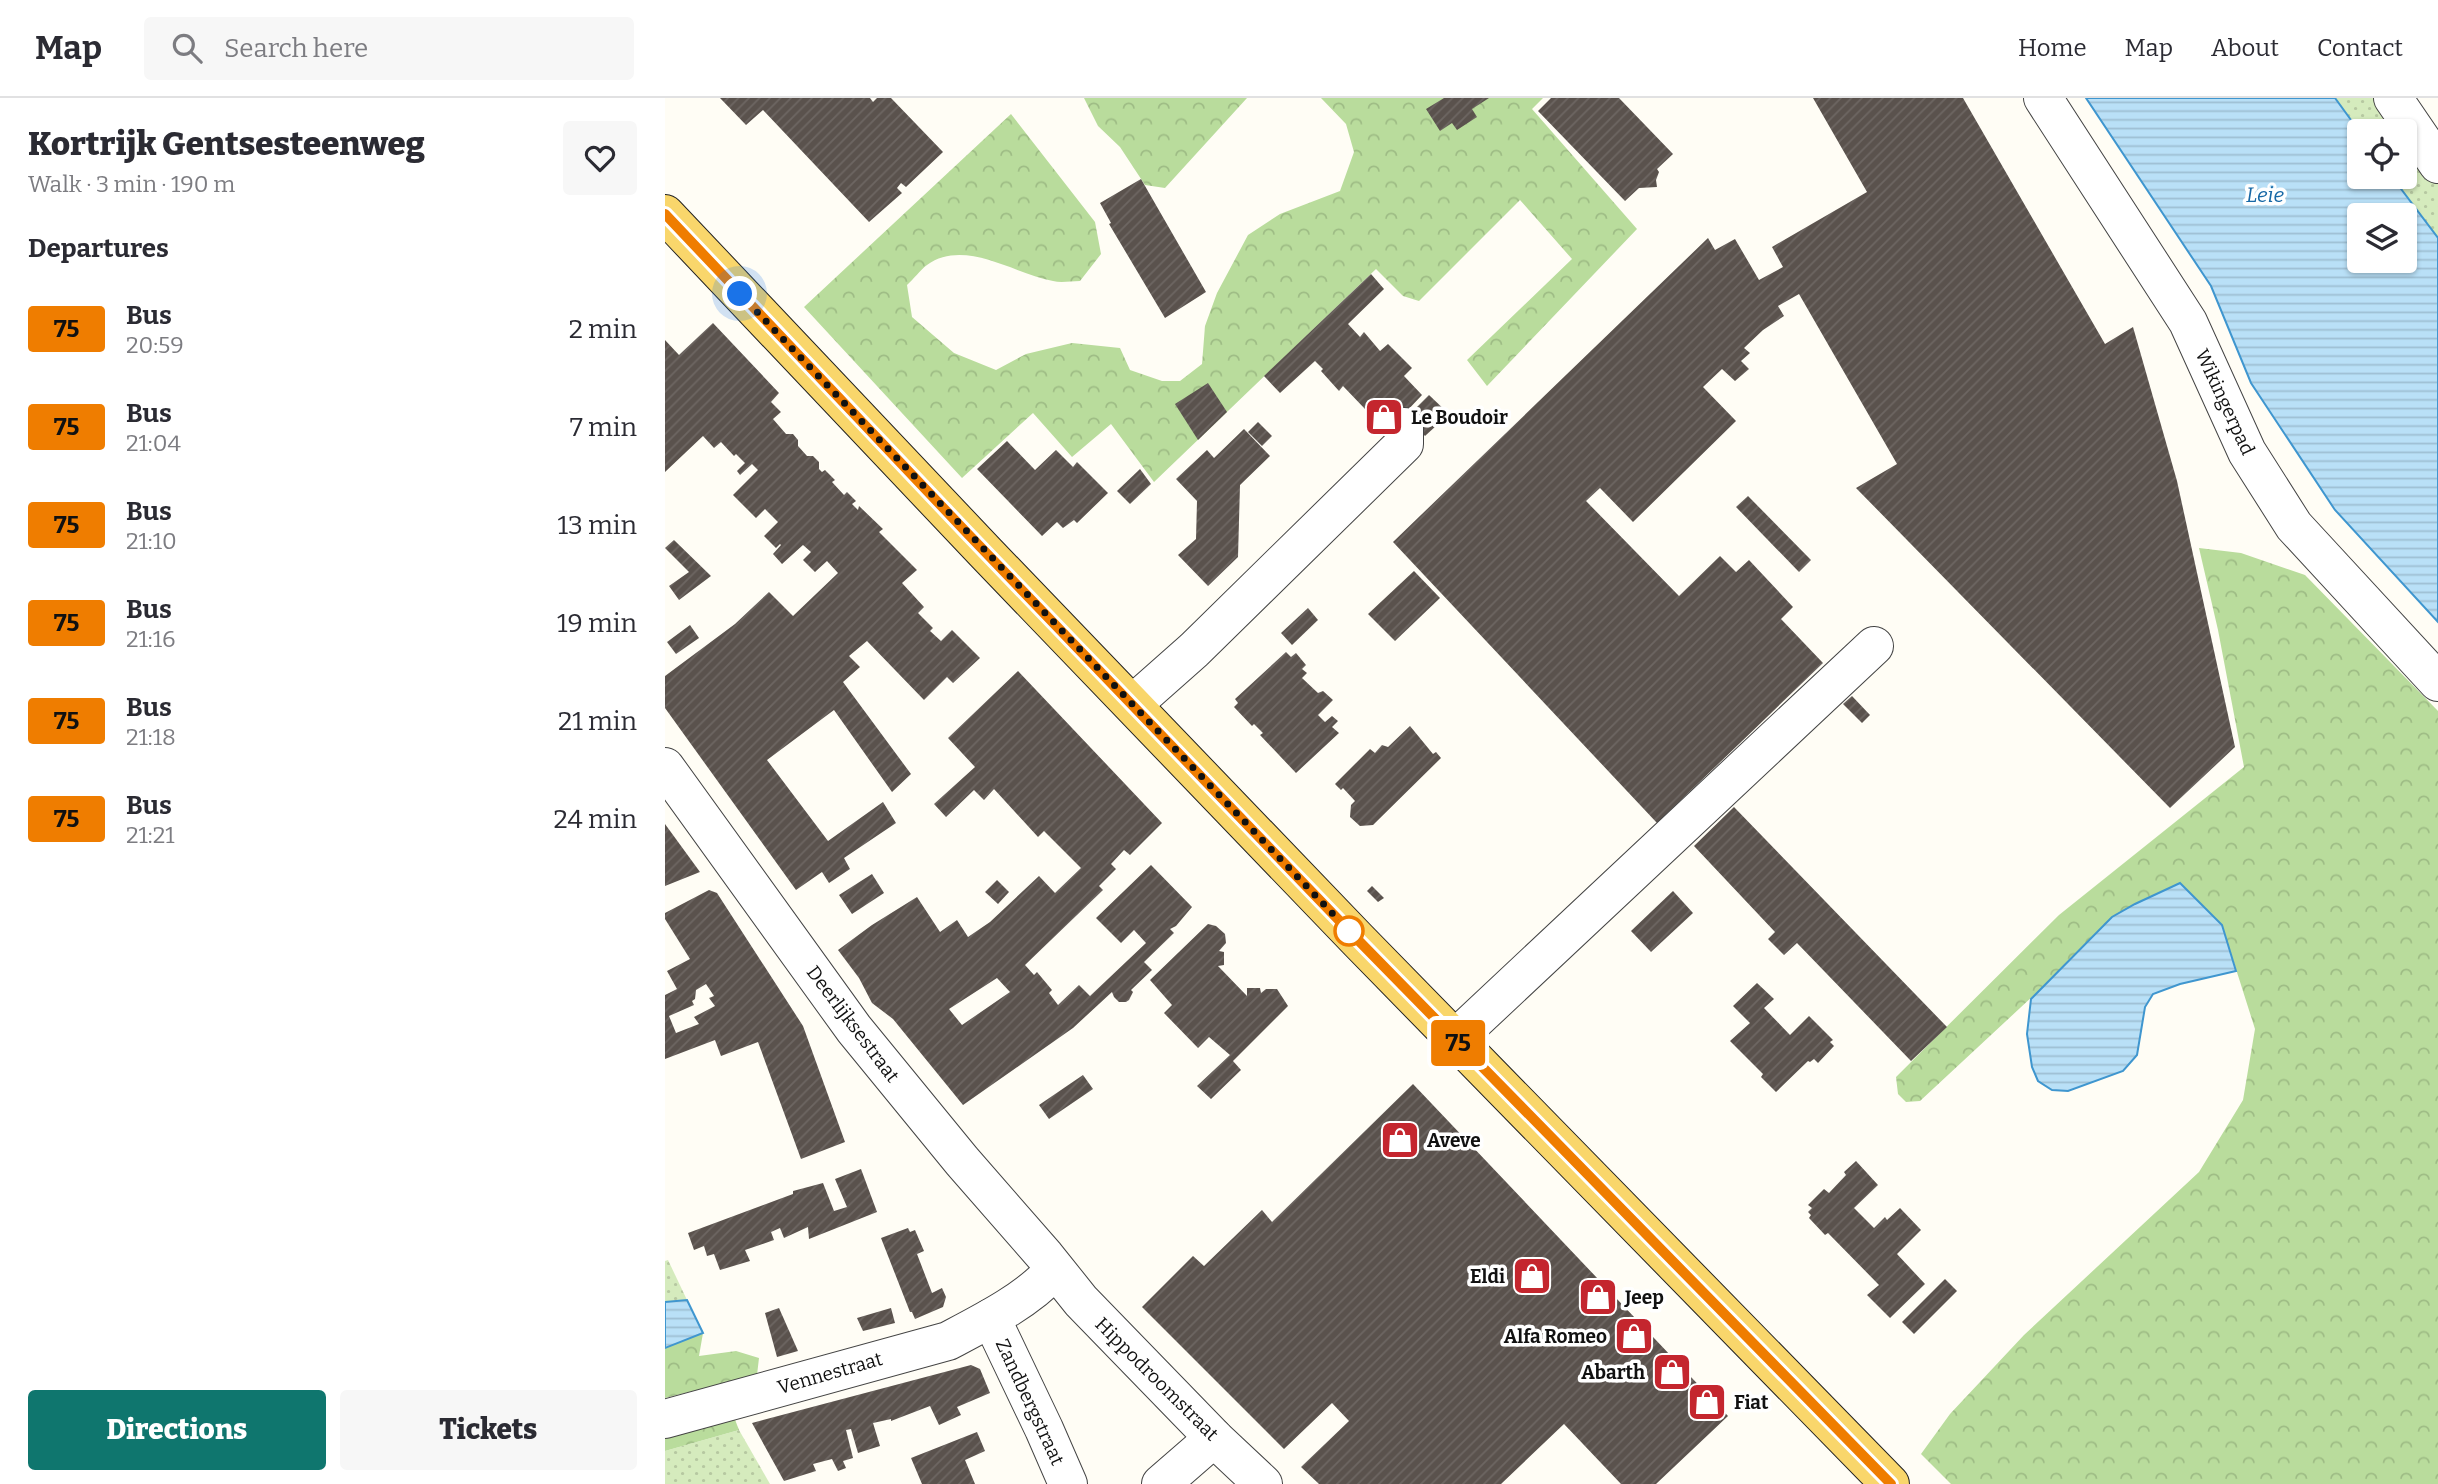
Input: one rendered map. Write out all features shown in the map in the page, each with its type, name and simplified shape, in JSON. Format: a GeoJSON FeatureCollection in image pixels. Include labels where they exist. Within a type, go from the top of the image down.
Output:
{"type":"FeatureCollection","features":[{"type":"Feature","properties":{"kind":"main road"},"geometry":{"type":"LineString","coordinates":[[665,214],[986,553],[1455,1039],[1891,1484]]}},
{"type":"Feature","properties":{"kind":"street","name":"Wikingerpad"},"geometry":{"type":"LineString","coordinates":[[2043,98],[2188,322],[2247,452],[2294,526],[2438,682]]}},
{"type":"Feature","properties":{"kind":"street"},"geometry":{"type":"LineString","coordinates":[[2393,98],[2438,164]]}},
{"type":"Feature","properties":{"kind":"street"},"geometry":{"type":"LineString","coordinates":[[1133,704],[1193,650],[1404,444],[1404,427]]}},
{"type":"Feature","properties":{"kind":"street"},"geometry":{"type":"LineString","coordinates":[[1455,1039],[1874,646]]}},
{"type":"Feature","properties":{"kind":"street","name":"Deerlijksestraat"},"geometry":{"type":"LineString","coordinates":[[665,766],[854,1029],[1055,1270]]}},
{"type":"Feature","properties":{"kind":"street","name":"Zandbergstraat"},"geometry":{"type":"LineString","coordinates":[[1055,1270],[1041,1285],[991,1318],[1068,1484]]}},
{"type":"Feature","properties":{"kind":"street","name":"Hippodroomstraat"},"geometry":{"type":"LineString","coordinates":[[1055,1270],[1081,1301],[1214,1438],[1263,1484]]}},
{"type":"Feature","properties":{"kind":"street","name":"Vennestraat"},"geometry":{"type":"LineString","coordinates":[[665,1419],[948,1340],[991,1318]]}},
{"type":"Feature","properties":{"kind":"street"},"geometry":{"type":"LineString","coordinates":[[1161,1484],[1214,1438]]}},
{"type":"Feature","properties":{"kind":"green space"},"geometry":{"type":"Polygon","coordinates":[[[1084,98],[1247,98],[1165,188],[1145,185],[1120,147],[1098,126],[1084,98]]]}},
{"type":"Feature","properties":{"kind":"green space"},"geometry":{"type":"Polygon","coordinates":[[[1321,98],[1543,98],[1532,109],[1637,229],[1487,386],[1467,360],[1572,259],[1520,200],[1419,301],[1403,296],[1376,269],[1154,482],[1111,424],[1072,457],[1033,413],[962,478],[804,307],[1011,114],[1095,222],[1101,254],[1080,281],[1063,282],[1038,277],[973,256],[942,258],[927,265],[907,285],[912,317],[954,353],[996,370],[1026,354],[1072,343],[1120,348],[1130,370],[1162,381],[1180,381],[1202,364],[1205,326],[1217,293],[1248,235],[1280,214],[1340,191],[1354,152],[1346,124],[1321,98]]]}},
{"type":"Feature","properties":{"kind":"green space"},"geometry":{"type":"Polygon","coordinates":[[[2335,98],[2382,98],[2397,119],[2350,119],[2335,98]]]}},
{"type":"Feature","properties":{"kind":"green space"},"geometry":{"type":"Polygon","coordinates":[[[2417,149],[2438,180],[2438,238],[2417,210],[2417,203],[2412,203],[2401,189],[2417,189],[2417,149]]]}},
{"type":"Feature","properties":{"kind":"green space"},"geometry":{"type":"Polygon","coordinates":[[[2199,548],[2241,553],[2305,575],[2438,711],[2438,1484],[1951,1484],[1921,1454],[1950,1414],[2024,1335],[2199,1172],[2243,1100],[2255,1029],[2222,925],[2112,917],[2062,969],[1920,1101],[1906,1102],[1898,1094],[1896,1077],[2059,915],[2244,767],[2218,630],[2199,548]]]}},
{"type":"Feature","properties":{"kind":"green space"},"geometry":{"type":"Polygon","coordinates":[[[668,1260],[687,1300],[665,1302],[665,1261],[668,1260]]]}},
{"type":"Feature","properties":{"kind":"green space"},"geometry":{"type":"Polygon","coordinates":[[[703,1333],[699,1356],[736,1351],[759,1358],[757,1375],[665,1398],[665,1348],[703,1333]]]}},
{"type":"Feature","properties":{"kind":"green space"},"geometry":{"type":"Polygon","coordinates":[[[734,1417],[739,1430],[665,1451],[665,1435],[734,1417]]]}},
{"type":"Feature","properties":{"kind":"green space"},"geometry":{"type":"Polygon","coordinates":[[[739,1430],[770,1484],[665,1484],[665,1451],[739,1430]]]}},
{"type":"Feature","properties":{"kind":"water","name":"Leie"},"geometry":{"type":"Polygon","coordinates":[[[2086,98],[2335,98],[2350,119],[2347,119],[2347,189],[2401,189],[2412,203],[2347,203],[2347,273],[2417,273],[2417,210],[2438,238],[2438,622],[2335,510],[2251,383],[2211,286],[2086,98]]]}},
{"type":"Feature","properties":{"kind":"water"},"geometry":{"type":"Polygon","coordinates":[[[2180,883],[2222,925],[2236,971],[2180,984],[2153,994],[2145,1007],[2137,1055],[2123,1071],[2068,1091],[2052,1090],[2038,1081],[2032,1067],[2027,1034],[2031,999],[2112,917],[2180,883]]]}},
{"type":"Feature","properties":{"kind":"water"},"geometry":{"type":"Polygon","coordinates":[[[687,1300],[703,1333],[665,1348],[665,1302],[687,1300]]]}},
{"type":"Feature","properties":{"kind":"building"},"geometry":{"type":"Polygon","coordinates":[[[720,98],[870,98],[873,102],[877,98],[891,98],[943,152],[906,187],[901,183],[897,188],[902,193],[869,222],[763,110],[746,125],[720,98]]]}},
{"type":"Feature","properties":{"kind":"building"},"geometry":{"type":"Polygon","coordinates":[[[1444,98],[1489,98],[1472,109],[1477,117],[1457,130],[1452,123],[1440,131],[1426,109],[1444,98]]]}},
{"type":"Feature","properties":{"kind":"building"},"geometry":{"type":"Polygon","coordinates":[[[1551,98],[1619,98],[1673,154],[1657,169],[1657,187],[1639,188],[1625,201],[1538,111],[1551,98]]]}},
{"type":"Feature","properties":{"kind":"building"},"geometry":{"type":"Polygon","coordinates":[[[1813,98],[1963,98],[2105,344],[2133,327],[2177,481],[2235,747],[2170,808],[1856,488],[1897,464],[1799,294],[1778,306],[1784,316],[1763,330],[1744,348],[1750,353],[1741,361],[1749,369],[1735,381],[1722,369],[1703,387],[1736,421],[1633,522],[1600,488],[1586,501],[1679,596],[1720,556],[1736,572],[1749,560],[1793,607],[1781,619],[1823,663],[1657,823],[1393,542],[1708,238],[1715,250],[1735,239],[1759,280],[1783,267],[1772,247],[1867,192],[1813,98]]]}},
{"type":"Feature","properties":{"kind":"building"},"geometry":{"type":"Polygon","coordinates":[[[1141,179],[1206,292],[1165,318],[1109,224],[1111,223],[1100,203],[1141,179]]]}},
{"type":"Feature","properties":{"kind":"building"},"geometry":{"type":"Polygon","coordinates":[[[1371,274],[1384,289],[1348,324],[1360,337],[1364,332],[1380,351],[1388,344],[1412,368],[1404,376],[1422,395],[1387,432],[1343,386],[1339,391],[1315,361],[1280,393],[1264,376],[1371,274]]]}},
{"type":"Feature","properties":{"kind":"building"},"geometry":{"type":"Polygon","coordinates":[[[713,323],[779,393],[771,402],[781,412],[773,419],[786,434],[793,434],[798,440],[798,446],[807,456],[813,456],[819,462],[819,469],[822,472],[825,470],[835,480],[832,482],[844,495],[847,492],[856,501],[852,504],[858,510],[859,506],[883,529],[879,532],[917,570],[902,583],[924,607],[918,613],[933,628],[930,631],[941,641],[952,630],[980,658],[953,683],[947,677],[924,700],[867,641],[849,656],[860,667],[843,682],[911,774],[892,792],[834,710],[767,760],[828,841],[883,802],[896,823],[844,858],[850,869],[829,883],[822,872],[796,890],[665,708],[665,676],[735,624],[769,592],[793,616],[838,573],[827,561],[815,572],[803,560],[811,552],[803,545],[782,564],[773,554],[781,545],[776,548],[764,536],[778,522],[765,509],[756,518],[733,495],[758,470],[752,464],[740,475],[737,471],[745,463],[721,442],[714,448],[703,436],[665,472],[665,340],[679,355],[713,323]]]}},
{"type":"Feature","properties":{"kind":"building"},"geometry":{"type":"Polygon","coordinates":[[[1208,383],[1227,412],[1198,440],[1175,404],[1208,383]]]}},
{"type":"Feature","properties":{"kind":"building"},"geometry":{"type":"Polygon","coordinates":[[[1429,395],[1449,414],[1425,436],[1407,417],[1429,395]]]}},
{"type":"Feature","properties":{"kind":"building"},"geometry":{"type":"Polygon","coordinates":[[[1258,422],[1272,436],[1262,446],[1248,432],[1258,422]]]}},
{"type":"Feature","properties":{"kind":"building"},"geometry":{"type":"Polygon","coordinates":[[[1244,429],[1270,456],[1240,485],[1238,557],[1208,586],[1178,555],[1196,539],[1197,501],[1176,479],[1207,450],[1214,458],[1244,429]]]}},
{"type":"Feature","properties":{"kind":"building"},"geometry":{"type":"Polygon","coordinates":[[[1007,441],[1035,470],[1056,450],[1073,467],[1077,462],[1108,493],[1077,523],[1074,520],[1063,528],[1057,522],[1042,536],[977,469],[1007,441]]]}},
{"type":"Feature","properties":{"kind":"building"},"geometry":{"type":"Polygon","coordinates":[[[1140,469],[1151,484],[1130,504],[1117,491],[1140,469]]]}},
{"type":"Feature","properties":{"kind":"building"},"geometry":{"type":"Polygon","coordinates":[[[1748,496],[1811,560],[1799,572],[1736,507],[1748,496]]]}},
{"type":"Feature","properties":{"kind":"building"},"geometry":{"type":"Polygon","coordinates":[[[674,540],[711,576],[679,600],[669,586],[689,572],[665,548],[674,540]]]}},
{"type":"Feature","properties":{"kind":"building"},"geometry":{"type":"Polygon","coordinates":[[[1414,571],[1440,598],[1395,641],[1368,614],[1414,571]]]}},
{"type":"Feature","properties":{"kind":"building"},"geometry":{"type":"Polygon","coordinates":[[[1308,608],[1318,620],[1292,645],[1281,633],[1308,608]]]}},
{"type":"Feature","properties":{"kind":"building"},"geometry":{"type":"Polygon","coordinates":[[[690,625],[699,638],[676,654],[667,642],[690,625]]]}},
{"type":"Feature","properties":{"kind":"building"},"geometry":{"type":"Polygon","coordinates":[[[1286,652],[1291,657],[1296,653],[1306,665],[1302,669],[1307,673],[1302,678],[1318,693],[1323,691],[1333,700],[1318,715],[1325,722],[1332,716],[1338,721],[1332,727],[1339,733],[1296,773],[1260,735],[1263,733],[1254,724],[1252,726],[1234,707],[1238,703],[1235,699],[1286,652]]]}},
{"type":"Feature","properties":{"kind":"building"},"geometry":{"type":"Polygon","coordinates":[[[1018,671],[1162,823],[1130,855],[1124,850],[1111,864],[1116,869],[1099,886],[1103,890],[1025,965],[1034,975],[1037,972],[1052,990],[1049,993],[1058,1005],[1079,985],[1090,996],[1146,943],[1134,930],[1121,943],[1096,918],[1151,865],[1192,907],[1176,926],[1170,929],[1174,933],[1144,962],[1152,970],[1131,990],[1133,992],[1129,1000],[1119,1002],[1112,992],[1073,1028],[963,1105],[893,1019],[872,1003],[859,978],[838,950],[917,897],[940,932],[957,920],[968,937],[990,922],[1039,876],[1055,893],[1081,868],[1044,831],[1038,837],[994,789],[984,800],[974,790],[946,817],[934,804],[975,767],[948,738],[1018,671]],[[997,978],[949,1009],[962,1025],[1010,992],[997,978]]]}},
{"type":"Feature","properties":{"kind":"building"},"geometry":{"type":"Polygon","coordinates":[[[1852,696],[1870,715],[1862,723],[1843,704],[1852,696]]]}},
{"type":"Feature","properties":{"kind":"building"},"geometry":{"type":"Polygon","coordinates":[[[1410,726],[1433,754],[1436,752],[1441,758],[1373,825],[1360,826],[1350,817],[1351,805],[1355,801],[1343,788],[1341,790],[1335,784],[1370,749],[1375,753],[1382,745],[1388,747],[1410,726]]]}},
{"type":"Feature","properties":{"kind":"building"},"geometry":{"type":"Polygon","coordinates":[[[1734,807],[1947,1027],[1911,1061],[1797,943],[1784,955],[1768,939],[1775,932],[1694,846],[1734,807]]]}},
{"type":"Feature","properties":{"kind":"building"},"geometry":{"type":"Polygon","coordinates":[[[665,824],[700,872],[665,886],[665,824]]]}},
{"type":"Feature","properties":{"kind":"building"},"geometry":{"type":"Polygon","coordinates":[[[872,874],[884,893],[852,914],[839,895],[872,874]]]}},
{"type":"Feature","properties":{"kind":"building"},"geometry":{"type":"Polygon","coordinates":[[[997,880],[1009,892],[998,904],[985,892],[997,880]]]}},
{"type":"Feature","properties":{"kind":"building"},"geometry":{"type":"Polygon","coordinates":[[[1372,886],[1384,898],[1378,902],[1367,891],[1372,886]]]}},
{"type":"Feature","properties":{"kind":"building"},"geometry":{"type":"Polygon","coordinates":[[[709,890],[717,893],[803,1026],[845,1142],[801,1159],[758,1042],[721,1056],[715,1040],[665,1059],[665,995],[677,989],[667,971],[690,959],[665,919],[665,913],[709,890]],[[706,984],[696,990],[695,999],[692,1001],[694,1005],[669,1016],[676,1033],[699,1024],[694,1017],[715,1006],[709,998],[714,996],[706,984]]]}},
{"type":"Feature","properties":{"kind":"building"},"geometry":{"type":"Polygon","coordinates":[[[1673,891],[1693,913],[1651,952],[1631,931],[1673,891]]]}},
{"type":"Feature","properties":{"kind":"building"},"geometry":{"type":"Polygon","coordinates":[[[1208,924],[1216,926],[1225,934],[1226,943],[1219,951],[1224,952],[1224,965],[1218,966],[1247,996],[1247,988],[1260,988],[1261,993],[1266,989],[1277,989],[1288,1006],[1233,1061],[1241,1070],[1211,1099],[1197,1086],[1230,1055],[1209,1037],[1198,1048],[1164,1013],[1172,1005],[1150,980],[1208,924]]]}},
{"type":"Feature","properties":{"kind":"building"},"geometry":{"type":"Polygon","coordinates":[[[1757,983],[1774,999],[1764,1008],[1790,1035],[1809,1016],[1833,1040],[1830,1042],[1834,1046],[1818,1063],[1814,1059],[1808,1061],[1776,1092],[1761,1077],[1763,1074],[1730,1041],[1750,1023],[1733,1006],[1757,983]]]}},
{"type":"Feature","properties":{"kind":"building"},"geometry":{"type":"Polygon","coordinates":[[[1083,1075],[1093,1089],[1049,1119],[1039,1105],[1083,1075]]]}},
{"type":"Feature","properties":{"kind":"building"},"geometry":{"type":"Polygon","coordinates":[[[1413,1084],[1728,1416],[1656,1484],[1621,1484],[1564,1424],[1501,1484],[1319,1484],[1301,1467],[1349,1421],[1332,1403],[1284,1449],[1142,1307],[1193,1256],[1204,1266],[1262,1210],[1272,1222],[1413,1084]]]}},
{"type":"Feature","properties":{"kind":"building"},"geometry":{"type":"Polygon","coordinates":[[[1856,1161],[1878,1185],[1854,1208],[1874,1228],[1900,1208],[1921,1230],[1897,1254],[1925,1284],[1890,1318],[1867,1295],[1879,1285],[1828,1233],[1825,1235],[1809,1218],[1811,1215],[1808,1212],[1812,1208],[1808,1205],[1824,1189],[1829,1193],[1856,1161]]]}},
{"type":"Feature","properties":{"kind":"building"},"geometry":{"type":"Polygon","coordinates":[[[861,1169],[877,1212],[809,1239],[808,1227],[784,1238],[780,1228],[771,1232],[774,1240],[745,1250],[750,1261],[720,1270],[714,1254],[707,1256],[704,1246],[694,1250],[688,1233],[793,1194],[793,1191],[823,1183],[834,1211],[847,1207],[835,1179],[861,1169]]]}},
{"type":"Feature","properties":{"kind":"building"},"geometry":{"type":"Polygon","coordinates":[[[908,1228],[910,1232],[915,1230],[924,1251],[917,1254],[932,1293],[942,1288],[946,1297],[943,1307],[915,1319],[881,1238],[908,1228]]]}},
{"type":"Feature","properties":{"kind":"building"},"geometry":{"type":"Polygon","coordinates":[[[1945,1279],[1957,1291],[1914,1334],[1902,1322],[1945,1279]]]}},
{"type":"Feature","properties":{"kind":"building"},"geometry":{"type":"Polygon","coordinates":[[[779,1308],[798,1351],[777,1357],[765,1313],[779,1308]]]}},
{"type":"Feature","properties":{"kind":"building"},"geometry":{"type":"Polygon","coordinates":[[[891,1308],[895,1323],[863,1331],[857,1318],[891,1308]]]}},
{"type":"Feature","properties":{"kind":"building"},"geometry":{"type":"Polygon","coordinates":[[[971,1365],[980,1369],[990,1393],[957,1407],[961,1415],[939,1425],[930,1406],[891,1421],[873,1423],[880,1446],[858,1453],[851,1429],[846,1430],[853,1458],[843,1461],[846,1468],[838,1471],[832,1459],[813,1464],[816,1471],[784,1481],[752,1423],[971,1365]]]}},
{"type":"Feature","properties":{"kind":"building"},"geometry":{"type":"Polygon","coordinates":[[[977,1432],[985,1451],[965,1460],[975,1484],[922,1484],[911,1458],[977,1432]]]}},
{"type":"Feature","properties":{"kind":"bus line","name":"75"},"geometry":{"type":"LineString","coordinates":[[665,214],[1357,939],[1891,1484]]}},
{"type":"Feature","properties":{"kind":"place","name":"Le Boudoir"},"geometry":{"type":"Point","coordinates":[1384,417]}},
{"type":"Feature","properties":{"kind":"place","name":"Aveve"},"geometry":{"type":"Point","coordinates":[1400,1140]}},
{"type":"Feature","properties":{"kind":"place","name":"Eldi"},"geometry":{"type":"Point","coordinates":[1532,1276]}},
{"type":"Feature","properties":{"kind":"place","name":"Jeep"},"geometry":{"type":"Point","coordinates":[1598,1297]}},
{"type":"Feature","properties":{"kind":"place","name":"Alfa Romeo"},"geometry":{"type":"Point","coordinates":[1634,1336]}},
{"type":"Feature","properties":{"kind":"place","name":"Abarth"},"geometry":{"type":"Point","coordinates":[1672,1372]}},
{"type":"Feature","properties":{"kind":"place","name":"Fiat"},"geometry":{"type":"Point","coordinates":[1707,1402]}},
{"type":"Feature","properties":{"kind":"route"},"geometry":{"type":"LineString","coordinates":[[740,294],[1357,939],[1349,931]]}}]}
